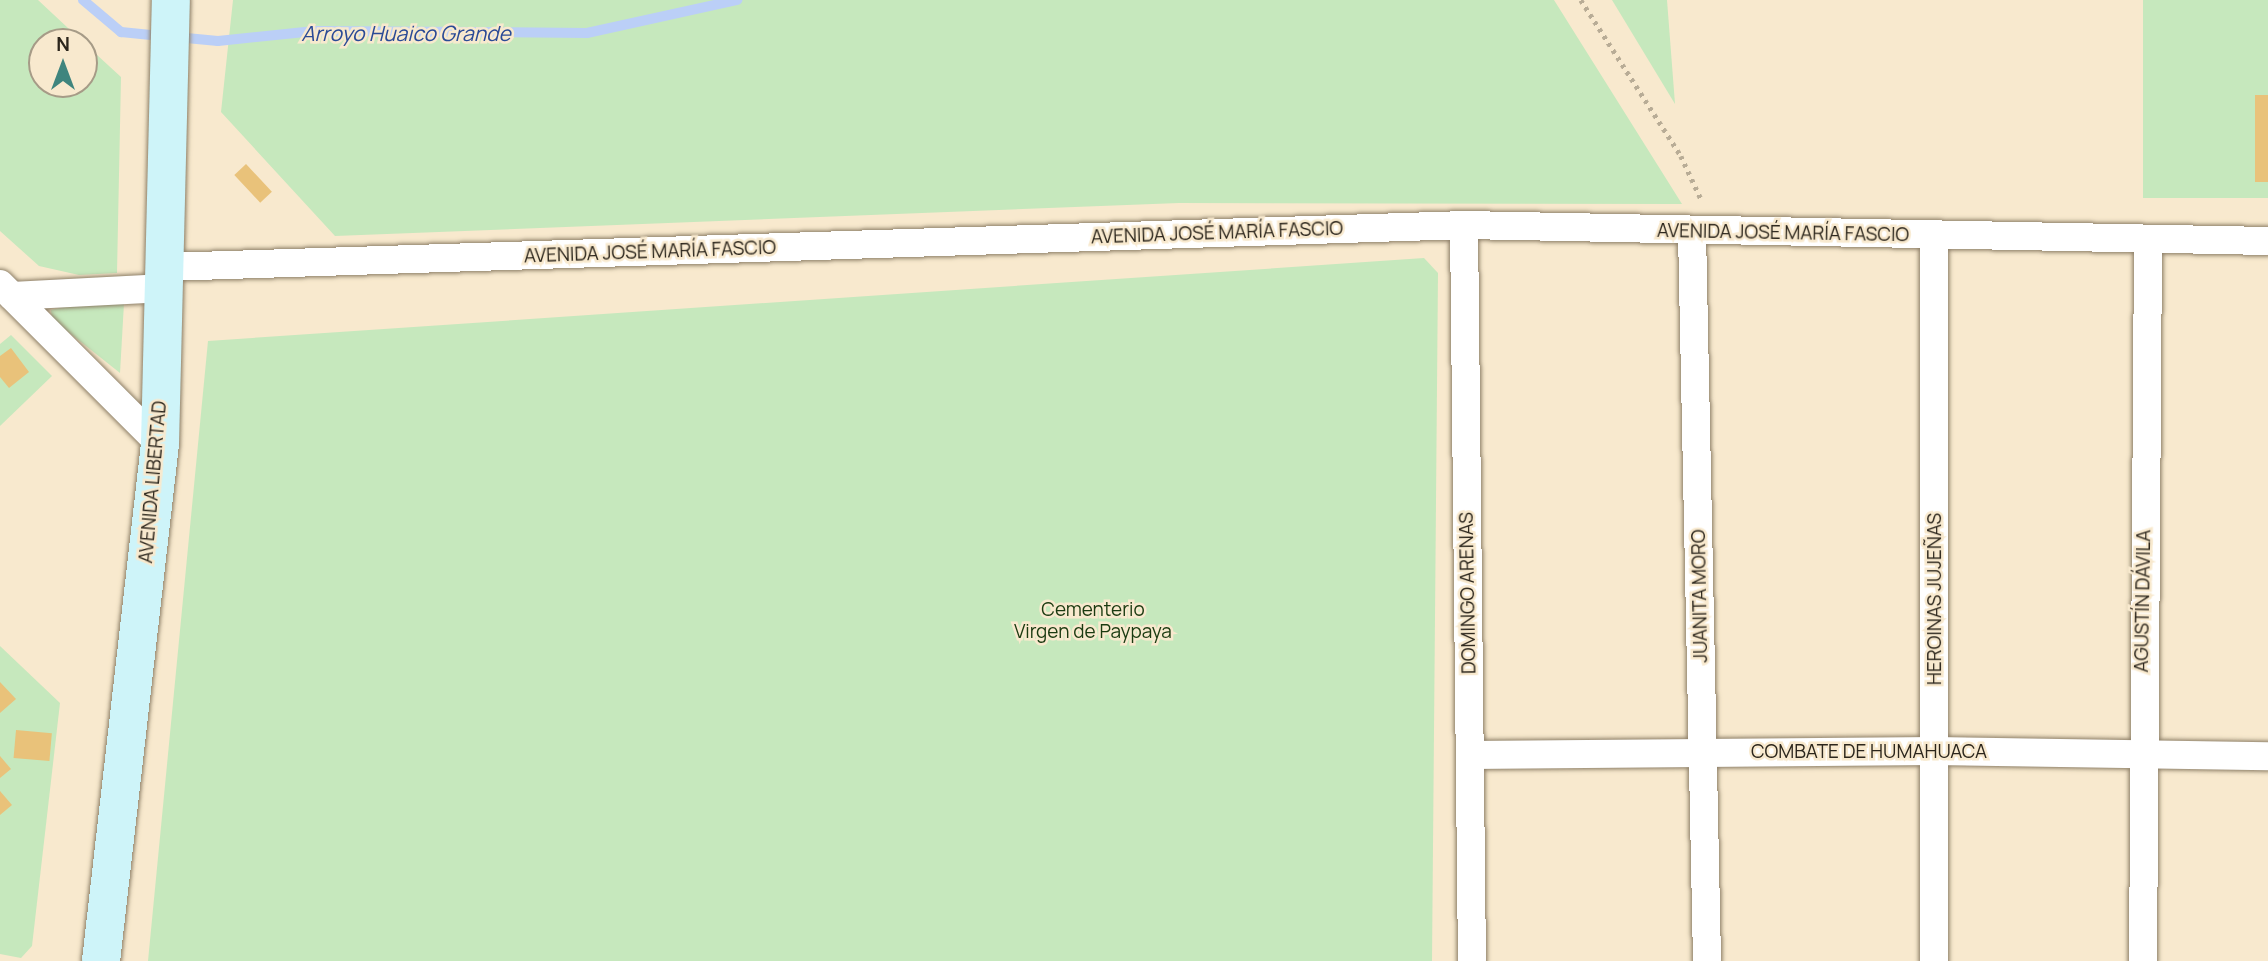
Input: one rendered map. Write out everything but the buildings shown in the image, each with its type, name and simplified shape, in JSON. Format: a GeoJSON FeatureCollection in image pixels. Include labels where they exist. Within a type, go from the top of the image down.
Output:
{"type":"FeatureCollection","features":[{"type":"Feature","properties":{"kind":"street","name":"AVENIDA LIBERTAD"},"geometry":{"type":"LineString","coordinates":[[101,961],[160,444],[171,0]]}},
{"type":"Feature","properties":{"kind":"street","name":"AVENIDA JOSÉ MARÍA FASCIO"},"geometry":{"type":"LineString","coordinates":[[6,290],[165,278],[1464,225],[1934,237],[2268,241]]}},
{"type":"Feature","properties":{"kind":"street","name":"DOMINGO ARENAS"},"geometry":{"type":"LineString","coordinates":[[1464,225],[1472,961]]}},
{"type":"Feature","properties":{"kind":"street","name":"JUANITA MORO"},"geometry":{"type":"LineString","coordinates":[[1692,232],[1707,961]]}},
{"type":"Feature","properties":{"kind":"street","name":"HEROINAS JUJEÑAS"},"geometry":{"type":"LineString","coordinates":[[1934,237],[1934,961]]}},
{"type":"Feature","properties":{"kind":"street","name":"AGUSTÍN DÁVILA"},"geometry":{"type":"LineString","coordinates":[[2143,961],[2141,754],[2148,240]]}},
{"type":"Feature","properties":{"kind":"street"},"geometry":{"type":"LineString","coordinates":[[6,290],[160,444]]}},
{"type":"Feature","properties":{"kind":"street","name":"COMBATE DE HUMAHUACA"},"geometry":{"type":"LineString","coordinates":[[1470,755],[1935,751],[2268,756]]}},
{"type":"Feature","properties":{"kind":"path"},"geometry":{"type":"LineString","coordinates":[[1581,0],[1704,195],[1692,232]]}},
{"type":"Feature","properties":{"kind":"green space"},"geometry":{"type":"Polygon","coordinates":[[[0,0],[38,0],[68,28],[28,28],[28,98],[98,98],[98,56],[121,77],[117,273],[79,275],[39,266],[0,231],[0,0]]]}},
{"type":"Feature","properties":{"kind":"green space"},"geometry":{"type":"Polygon","coordinates":[[[233,0],[1554,0],[1682,204],[1179,203],[335,236],[221,112],[233,0]]]}},
{"type":"Feature","properties":{"kind":"green space"},"geometry":{"type":"Polygon","coordinates":[[[1612,0],[1667,0],[1675,104],[1612,0]]]}},
{"type":"Feature","properties":{"kind":"green space"},"geometry":{"type":"Polygon","coordinates":[[[2143,0],[2268,0],[2268,198],[2143,198],[2143,0]]]}},
{"type":"Feature","properties":{"kind":"green space","name":"Cementerio Virgen de Paypaya"},"geometry":{"type":"Polygon","coordinates":[[[1424,258],[1438,273],[1432,961],[148,961],[208,341],[1424,258]]]}},
{"type":"Feature","properties":{"kind":"green space"},"geometry":{"type":"Polygon","coordinates":[[[124,303],[120,373],[52,319],[51,310],[63,307],[124,303]]]}},
{"type":"Feature","properties":{"kind":"green space"},"geometry":{"type":"Polygon","coordinates":[[[11,335],[52,376],[0,426],[0,344],[11,335]]]}},
{"type":"Feature","properties":{"kind":"green space"},"geometry":{"type":"Polygon","coordinates":[[[0,646],[60,703],[32,946],[21,958],[0,954],[0,646]]]}},
{"type":"Feature","properties":{"kind":"waterway","name":"Arroyo Huaico Grande"},"geometry":{"type":"LineString","coordinates":[[83,0],[121,32],[161,36]]}},
{"type":"Feature","properties":{"kind":"waterway","name":"Arroyo Huaico Grande"},"geometry":{"type":"LineString","coordinates":[[176,37],[218,41],[314,31],[587,33],[737,0]]}}]}
